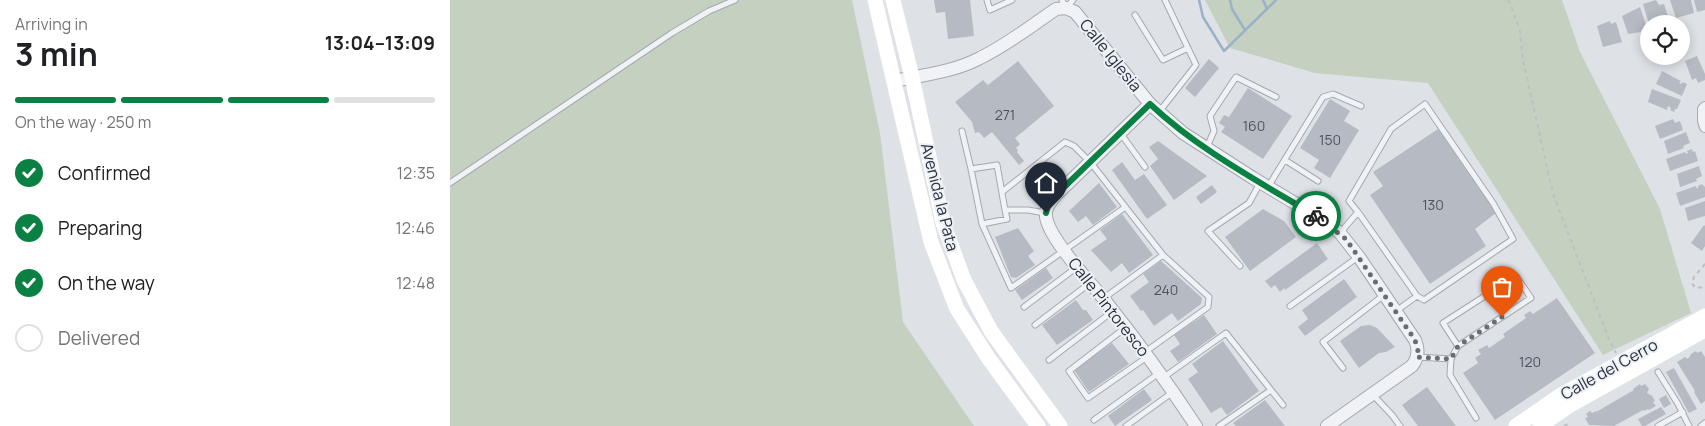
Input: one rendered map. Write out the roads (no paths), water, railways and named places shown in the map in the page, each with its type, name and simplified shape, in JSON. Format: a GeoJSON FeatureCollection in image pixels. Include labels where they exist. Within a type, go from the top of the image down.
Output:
{"type":"FeatureCollection","features":[{"type":"Feature","properties":{"kind":"main road","name":"Avenida la Pata"},"geometry":{"type":"LineString","coordinates":[[875,0],[930,242],[957,309],[989,359],[1038,426]]}},
{"type":"Feature","properties":{"kind":"main road","name":"Avenida la Pata"},"geometry":{"type":"LineString","coordinates":[[893,0],[912,77],[943,223],[964,280],[991,331],[1060,426]]}},
{"type":"Feature","properties":{"kind":"main road","name":"Calle del Cerro"},"geometry":{"type":"LineString","coordinates":[[1516,426],[1561,395],[1705,316]]}},
{"type":"Feature","properties":{"kind":"main road","name":"Calle del Cerro"},"geometry":{"type":"LineString","coordinates":[[1540,426],[1568,406],[1705,330]]}},
{"type":"Feature","properties":{"kind":"street","name":"Calle Iglesia"},"geometry":{"type":"LineString","coordinates":[[894,81],[953,68],[980,58],[1067,3],[1154,108],[1183,133],[1323,220],[1340,233],[1359,257],[1415,340],[1418,351],[1417,357]]}},
{"type":"Feature","properties":{"kind":"street"},"geometry":{"type":"LineString","coordinates":[[1705,107],[1703,109],[1705,127]]}},
{"type":"Feature","properties":{"kind":"street"},"geometry":{"type":"LineString","coordinates":[[1046,213],[1052,199],[1121,134],[1154,108]]}},
{"type":"Feature","properties":{"kind":"street","name":"Calle Pintoresco"},"geometry":{"type":"LineString","coordinates":[[1046,213],[1049,228],[1064,250],[1126,327],[1174,392],[1196,426]]}},
{"type":"Feature","properties":{"kind":"street"},"geometry":{"type":"LineString","coordinates":[[1327,426],[1407,370],[1417,357]]}},
{"type":"Feature","properties":{"kind":"lane"},"geometry":{"type":"LineString","coordinates":[[450,183],[672,33],[709,11],[735,0]]}},
{"type":"Feature","properties":{"kind":"lane"},"geometry":{"type":"LineString","coordinates":[[987,0],[990,10],[1012,0]]}},
{"type":"Feature","properties":{"kind":"lane"},"geometry":{"type":"LineString","coordinates":[[1154,108],[1196,65],[1165,0]]}},
{"type":"Feature","properties":{"kind":"lane"},"geometry":{"type":"LineString","coordinates":[[1135,15],[1163,60],[1188,48]]}},
{"type":"Feature","properties":{"kind":"lane"},"geometry":{"type":"LineString","coordinates":[[1206,149],[1214,131],[1210,116],[1236,77],[1276,97]]}},
{"type":"Feature","properties":{"kind":"lane"},"geometry":{"type":"LineString","coordinates":[[1240,266],[1208,231],[1248,203],[1264,185],[1284,160],[1323,97],[1333,94],[1361,106]]}},
{"type":"Feature","properties":{"kind":"lane"},"geometry":{"type":"LineString","coordinates":[[1425,104],[1493,203],[1514,240],[1424,300],[1417,296],[1349,201],[1391,129],[1425,104]]}},
{"type":"Feature","properties":{"kind":"lane"},"geometry":{"type":"LineString","coordinates":[[962,132],[982,224],[1011,288],[1124,208]]}},
{"type":"Feature","properties":{"kind":"lane"},"geometry":{"type":"LineString","coordinates":[[1121,134],[1145,166]]}},
{"type":"Feature","properties":{"kind":"lane"},"geometry":{"type":"LineString","coordinates":[[1002,192],[1064,142],[1074,146],[1090,163],[1163,255],[1209,297],[1208,307],[1088,398],[1069,371],[1126,327]]}},
{"type":"Feature","properties":{"kind":"lane"},"geometry":{"type":"LineString","coordinates":[[1284,160],[1318,181]]}},
{"type":"Feature","properties":{"kind":"lane"},"geometry":{"type":"LineString","coordinates":[[971,169],[997,165],[1006,220],[982,224]]}},
{"type":"Feature","properties":{"kind":"lane"},"geometry":{"type":"LineString","coordinates":[[1005,210],[1028,210],[1046,213]]}},
{"type":"Feature","properties":{"kind":"lane"},"geometry":{"type":"LineString","coordinates":[[1340,233],[1358,212]]}},
{"type":"Feature","properties":{"kind":"lane"},"geometry":{"type":"LineString","coordinates":[[1104,298],[1163,255]]}},
{"type":"Feature","properties":{"kind":"lane"},"geometry":{"type":"LineString","coordinates":[[1290,306],[1359,257]]}},
{"type":"Feature","properties":{"kind":"lane"},"geometry":{"type":"LineString","coordinates":[[1024,307],[1078,266]]}},
{"type":"Feature","properties":{"kind":"lane"},"geometry":{"type":"LineString","coordinates":[[1458,346],[1443,323],[1516,276],[1531,298],[1458,346],[1451,359],[1450,375],[1476,418]]}},
{"type":"Feature","properties":{"kind":"lane"},"geometry":{"type":"LineString","coordinates":[[1035,325],[1090,282]]}},
{"type":"Feature","properties":{"kind":"lane"},"geometry":{"type":"LineString","coordinates":[[1342,368],[1322,342],[1385,295]]}},
{"type":"Feature","properties":{"kind":"lane"},"geometry":{"type":"LineString","coordinates":[[1396,311],[1417,296]]}},
{"type":"Feature","properties":{"kind":"lane"},"geometry":{"type":"LineString","coordinates":[[1049,360],[1113,310]]}},
{"type":"Feature","properties":{"kind":"lane"},"geometry":{"type":"LineString","coordinates":[[1094,420],[1226,333],[1283,405]]}},
{"type":"Feature","properties":{"kind":"lane"},"geometry":{"type":"LineString","coordinates":[[1417,357],[1451,359]]}},
{"type":"Feature","properties":{"kind":"lane"},"geometry":{"type":"LineString","coordinates":[[1658,372],[1683,412],[1689,426]]}},
{"type":"Feature","properties":{"kind":"lane"},"geometry":{"type":"LineString","coordinates":[[1219,426],[1271,390]]}},
{"type":"Feature","properties":{"kind":"lane"},"geometry":{"type":"LineString","coordinates":[[1126,426],[1174,392]]}},
{"type":"Feature","properties":{"kind":"lane"},"geometry":{"type":"LineString","coordinates":[[1372,394],[1400,426]]}},
{"type":"Feature","properties":{"kind":"lane"},"geometry":{"type":"LineString","coordinates":[[1658,426],[1683,412]]}},
{"type":"Feature","properties":{"kind":"lane"},"geometry":{"type":"LineString","coordinates":[[1701,426],[1705,423]]}},
{"type":"Feature","properties":{"kind":"waterway"},"geometry":{"type":"LineString","coordinates":[[1199,0],[1203,17],[1224,51],[1276,0]]}},
{"type":"Feature","properties":{"kind":"waterway"},"geometry":{"type":"LineString","coordinates":[[1230,0],[1232,9],[1245,30]]}},
{"type":"Feature","properties":{"kind":"waterway"},"geometry":{"type":"LineString","coordinates":[[1263,0],[1267,9]]}}]}
